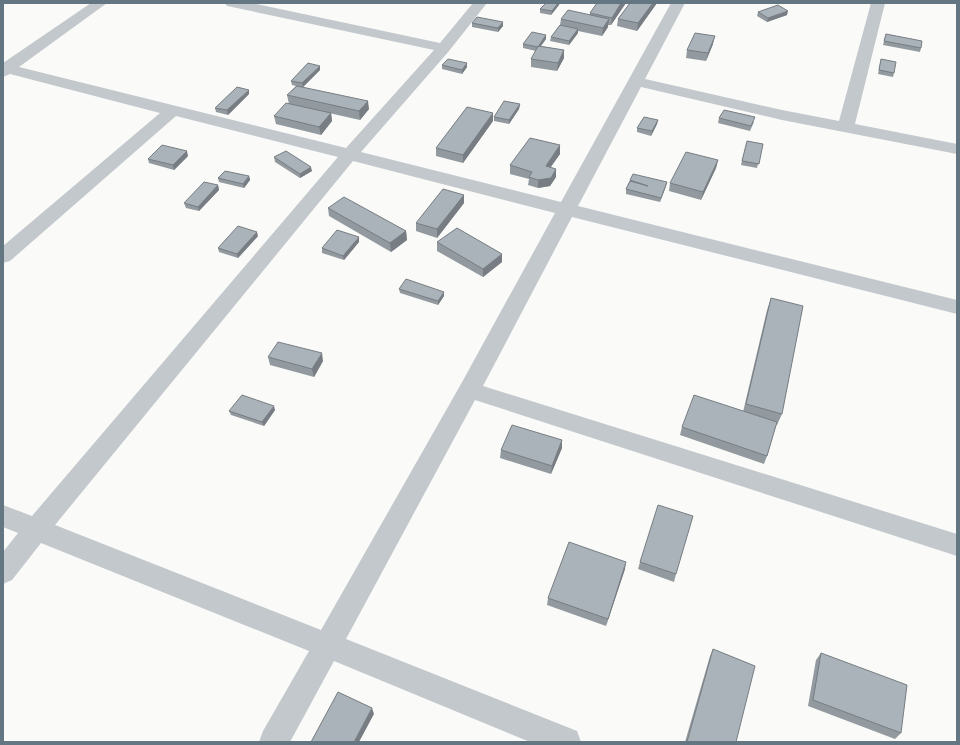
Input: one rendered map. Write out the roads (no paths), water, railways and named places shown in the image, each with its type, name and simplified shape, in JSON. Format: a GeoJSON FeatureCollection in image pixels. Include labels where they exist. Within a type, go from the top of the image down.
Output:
{"type":"FeatureCollection","features":[{"type":"Feature","properties":{"kind":"street"},"geometry":{"type":"LineString","coordinates":[[4,70],[100,3]]}},
{"type":"Feature","properties":{"kind":"street"},"geometry":{"type":"LineString","coordinates":[[232,3],[444,48]]}},
{"type":"Feature","properties":{"kind":"street"},"geometry":{"type":"LineString","coordinates":[[3,572],[37,529],[348,156],[444,48],[480,3]]}},
{"type":"Feature","properties":{"kind":"street"},"geometry":{"type":"LineString","coordinates":[[274,742],[326,645],[469,390],[678,3]]}},
{"type":"Feature","properties":{"kind":"street"},"geometry":{"type":"LineString","coordinates":[[846,126],[878,3]]}},
{"type":"Feature","properties":{"kind":"street"},"geometry":{"type":"LineString","coordinates":[[4,70],[348,156],[567,208],[957,307]]}},
{"type":"Feature","properties":{"kind":"street"},"geometry":{"type":"LineString","coordinates":[[635,81],[782,115],[846,126],[957,149]]}},
{"type":"Feature","properties":{"kind":"street"},"geometry":{"type":"LineString","coordinates":[[3,256],[172,111]]}},
{"type":"Feature","properties":{"kind":"street"},"geometry":{"type":"LineString","coordinates":[[469,390],[957,545]]}},
{"type":"Feature","properties":{"kind":"street"},"geometry":{"type":"LineString","coordinates":[[3,516],[566,742]]}}]}
